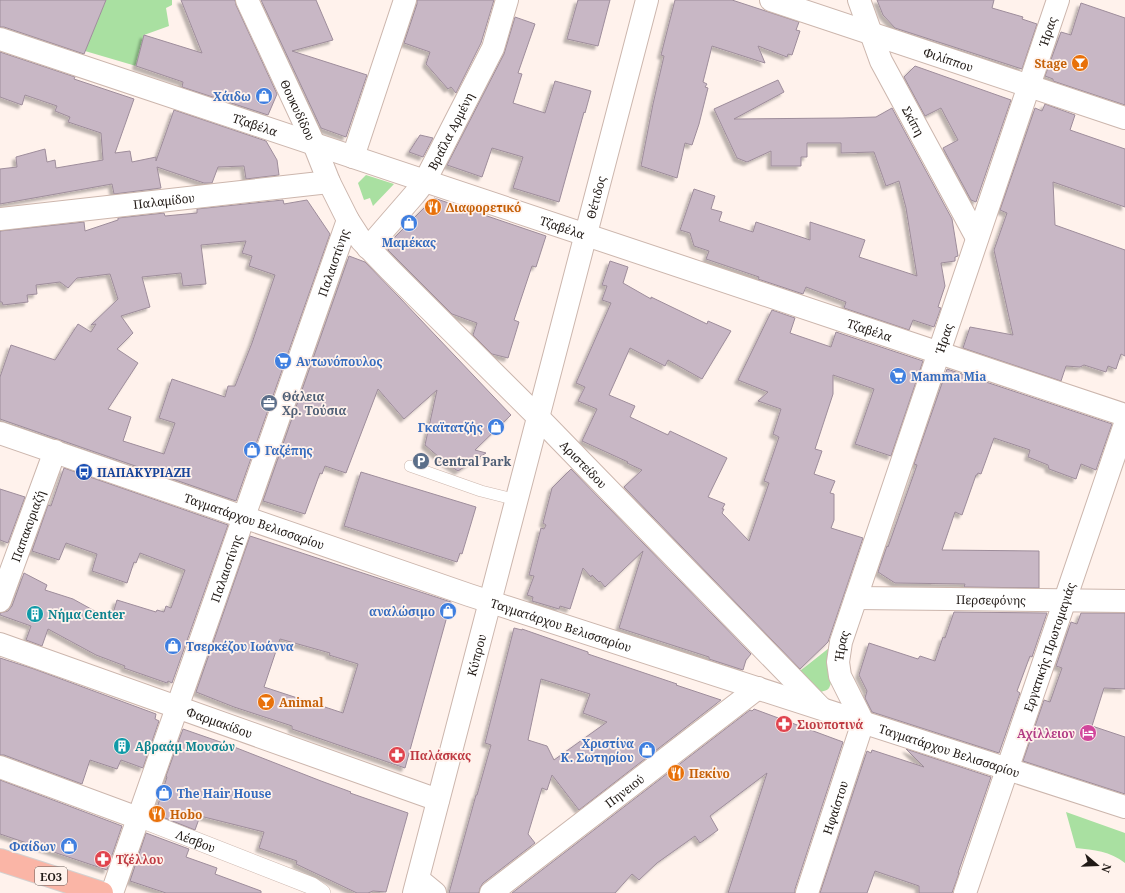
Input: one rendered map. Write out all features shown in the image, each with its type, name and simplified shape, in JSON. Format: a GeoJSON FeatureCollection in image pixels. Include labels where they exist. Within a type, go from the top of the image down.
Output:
{"type":"FeatureCollection","features":[{"type":"Feature","properties":{"kind":"main road","name":"ΕΟ3"},"geometry":{"type":"LineString","coordinates":[[0,860],[102,893]]}},
{"type":"Feature","properties":{"kind":"street","name":"Θουκυδίδου"},"geometry":{"type":"LineString","coordinates":[[246,0],[314,144],[328,182],[348,220]]}},
{"type":"Feature","properties":{"kind":"street"},"geometry":{"type":"LineString","coordinates":[[353,157],[405,0]]}},
{"type":"Feature","properties":{"kind":"street","name":"Βραΐλα Αρμένη"},"geometry":{"type":"LineString","coordinates":[[368,248],[425,181],[493,48],[507,0]]}},
{"type":"Feature","properties":{"kind":"street","name":"Θέτιδος"},"geometry":{"type":"LineString","coordinates":[[538,417],[647,0]]}},
{"type":"Feature","properties":{"kind":"street","name":"Φιλίππου"},"geometry":{"type":"LineString","coordinates":[[771,0],[1125,118]]}},
{"type":"Feature","properties":{"kind":"street","name":"Σκίπη"},"geometry":{"type":"LineString","coordinates":[[859,0],[881,61],[977,238]]}},
{"type":"Feature","properties":{"kind":"street","name":"Ήρας"},"geometry":{"type":"LineString","coordinates":[[863,722],[840,676],[838,662],[841,642],[1058,0]]}},
{"type":"Feature","properties":{"kind":"street","name":"Τζαβέλα"},"geometry":{"type":"LineString","coordinates":[[0,39],[1125,415]]}},
{"type":"Feature","properties":{"kind":"street","name":"Παλαμίδου"},"geometry":{"type":"LineString","coordinates":[[0,219],[328,182]]}},
{"type":"Feature","properties":{"kind":"street","name":"Αριστείδου"},"geometry":{"type":"LineString","coordinates":[[348,220],[368,248],[538,417],[821,708]]}},
{"type":"Feature","properties":{"kind":"street","name":"Παλαιστίνης"},"geometry":{"type":"LineString","coordinates":[[112,893],[348,220]]}},
{"type":"Feature","properties":{"kind":"street","name":"Κύπρου"},"geometry":{"type":"LineString","coordinates":[[416,886],[538,417]]}},
{"type":"Feature","properties":{"kind":"street","name":"Εργατικής Πρωτομαγιάς"},"geometry":{"type":"LineString","coordinates":[[964,893],[1125,424]]}},
{"type":"Feature","properties":{"kind":"street","name":"Ταγματάρχου Βελισσαρίου"},"geometry":{"type":"LineString","coordinates":[[0,432],[490,602],[1125,807]]}},
{"type":"Feature","properties":{"kind":"street","name":"Παπακυριαζή"},"geometry":{"type":"LineString","coordinates":[[0,601],[55,451]]}},
{"type":"Feature","properties":{"kind":"street","name":"Περσεφόνης"},"geometry":{"type":"LineString","coordinates":[[856,598],[1125,601]]}},
{"type":"Feature","properties":{"kind":"street","name":"Φαρμακίδου"},"geometry":{"type":"LineString","coordinates":[[0,644],[438,800]]}},
{"type":"Feature","properties":{"kind":"street","name":"Πηνειού"},"geometry":{"type":"LineString","coordinates":[[491,893],[758,688]]}},
{"type":"Feature","properties":{"kind":"street","name":"Ηφαίστου"},"geometry":{"type":"LineString","coordinates":[[808,893],[863,722]]}},
{"type":"Feature","properties":{"kind":"street","name":"Λέσβου"},"geometry":{"type":"LineString","coordinates":[[0,767],[138,818],[312,886],[322,893]]}},
{"type":"Feature","properties":{"kind":"street"},"geometry":{"type":"LineString","coordinates":[[416,886],[435,893]]}},
{"type":"Feature","properties":{"kind":"lane"},"geometry":{"type":"LineString","coordinates":[[410,466],[481,491],[517,500]]}},
{"type":"Feature","properties":{"kind":"green space"},"geometry":{"type":"Polygon","coordinates":[[[106,0],[172,0],[172,5],[166,8],[169,26],[144,35],[136,66],[85,51],[106,0]]]}},
{"type":"Feature","properties":{"kind":"green space"},"geometry":{"type":"Polygon","coordinates":[[[366,175],[394,184],[373,206],[370,198],[364,200],[358,183],[366,175]]]}},
{"type":"Feature","properties":{"kind":"green space"},"geometry":{"type":"Polygon","coordinates":[[[829,648],[828,653],[831,684],[827,690],[820,692],[800,671],[829,648]]]}},
{"type":"Feature","properties":{"kind":"green space"},"geometry":{"type":"Polygon","coordinates":[[[1066,812],[1125,833],[1125,863],[1114,856],[1095,850],[1076,848],[1066,812]]]}},
{"type":"Feature","properties":{"kind":"building"},"geometry":{"type":"Polygon","coordinates":[[[0,0],[106,0],[84,54],[4,27],[0,27],[0,0]]]}},
{"type":"Feature","properties":{"kind":"building"},"geometry":{"type":"Polygon","coordinates":[[[181,0],[235,0],[277,94],[268,115],[182,87],[183,82],[136,66],[144,35],[202,53],[181,0]]]}},
{"type":"Feature","properties":{"kind":"building"},"geometry":{"type":"Polygon","coordinates":[[[261,0],[316,0],[333,40],[292,51],[367,75],[346,137],[321,128],[261,0]]]}},
{"type":"Feature","properties":{"kind":"building"},"geometry":{"type":"Polygon","coordinates":[[[417,0],[494,0],[481,43],[456,93],[451,87],[448,89],[426,64],[430,52],[404,43],[417,0]]]}},
{"type":"Feature","properties":{"kind":"building"},"geometry":{"type":"Polygon","coordinates":[[[578,0],[610,0],[598,46],[567,39],[578,0]]]}},
{"type":"Feature","properties":{"kind":"building"},"geometry":{"type":"Polygon","coordinates":[[[675,0],[732,0],[799,22],[796,30],[800,31],[792,55],[788,54],[787,57],[758,46],[765,63],[712,46],[703,82],[707,84],[705,87],[708,88],[699,124],[692,145],[685,143],[677,178],[641,166],[664,56],[661,55],[675,0]]]}},
{"type":"Feature","properties":{"kind":"building"},"geometry":{"type":"Polygon","coordinates":[[[877,0],[994,0],[992,8],[1023,17],[1022,19],[1037,24],[1022,69],[895,28],[883,15],[877,0]]]}},
{"type":"Feature","properties":{"kind":"building"},"geometry":{"type":"Polygon","coordinates":[[[1081,3],[1125,18],[1125,105],[1053,81],[1053,79],[1045,76],[1061,32],[1071,35],[1081,3]]]}},
{"type":"Feature","properties":{"kind":"building"},"geometry":{"type":"Polygon","coordinates":[[[515,17],[535,24],[518,73],[522,74],[513,103],[545,113],[555,81],[591,91],[559,202],[513,188],[523,157],[492,148],[482,177],[447,165],[504,54],[515,17]]]}},
{"type":"Feature","properties":{"kind":"building"},"geometry":{"type":"Polygon","coordinates":[[[0,52],[75,77],[74,79],[134,99],[115,153],[130,151],[132,162],[156,157],[156,161],[174,110],[266,141],[277,160],[279,175],[246,179],[244,166],[218,167],[212,183],[204,183],[157,167],[161,188],[114,194],[112,184],[0,204],[0,169],[17,167],[16,157],[45,149],[47,162],[55,160],[56,168],[103,160],[101,133],[68,122],[70,117],[55,111],[57,106],[25,95],[22,105],[0,97],[0,52]]]}},
{"type":"Feature","properties":{"kind":"building"},"geometry":{"type":"Polygon","coordinates":[[[915,66],[1011,100],[976,202],[971,200],[943,148],[958,140],[941,108],[925,116],[904,77],[915,66]]]}},
{"type":"Feature","properties":{"kind":"building"},"geometry":{"type":"Polygon","coordinates":[[[778,80],[784,92],[734,119],[876,117],[892,108],[952,219],[958,256],[955,257],[955,261],[941,263],[945,286],[938,307],[941,308],[934,327],[913,320],[909,330],[844,308],[846,302],[806,287],[803,294],[758,279],[759,277],[706,259],[709,251],[694,246],[690,233],[680,230],[694,189],[715,196],[711,209],[722,212],[719,221],[753,232],[756,222],[810,240],[810,222],[865,240],[859,257],[917,276],[906,208],[899,181],[886,186],[874,152],[841,153],[841,143],[807,143],[807,157],[801,157],[801,166],[771,166],[771,151],[747,162],[737,158],[714,109],[778,80]]]}},
{"type":"Feature","properties":{"kind":"building"},"geometry":{"type":"Polygon","coordinates":[[[1045,104],[1075,115],[1070,130],[1125,149],[1125,207],[1053,182],[1055,225],[1125,250],[1125,356],[1121,354],[1116,369],[1108,366],[1106,372],[1084,365],[1080,367],[1066,366],[1061,381],[963,348],[970,327],[1013,335],[994,250],[1007,213],[1000,210],[1035,108],[1042,111],[1045,104]]]}},
{"type":"Feature","properties":{"kind":"building"},"geometry":{"type":"Polygon","coordinates":[[[420,135],[433,138],[423,157],[409,152],[420,135]]]}},
{"type":"Feature","properties":{"kind":"building"},"geometry":{"type":"Polygon","coordinates":[[[434,198],[546,236],[536,267],[532,266],[514,320],[519,322],[508,358],[492,354],[473,335],[477,323],[452,314],[388,250],[393,239],[434,198]]]}},
{"type":"Feature","properties":{"kind":"building"},"geometry":{"type":"Polygon","coordinates":[[[283,200],[284,204],[307,200],[330,234],[236,501],[0,419],[0,377],[11,345],[55,360],[78,324],[91,332],[96,324],[91,325],[118,299],[110,274],[77,278],[68,288],[60,282],[36,285],[37,294],[27,295],[28,302],[3,305],[2,302],[0,302],[0,231],[84,222],[85,231],[118,220],[118,218],[164,213],[165,216],[197,213],[197,209],[283,200]],[[246,241],[201,245],[206,284],[183,286],[181,273],[142,277],[150,307],[121,316],[133,333],[117,349],[138,363],[108,409],[131,417],[123,441],[164,454],[175,423],[159,418],[172,379],[225,397],[228,386],[235,386],[252,343],[275,275],[249,266],[252,256],[242,253],[246,241]]]}},
{"type":"Feature","properties":{"kind":"building"},"geometry":{"type":"Polygon","coordinates":[[[349,256],[365,262],[511,415],[475,450],[486,453],[458,471],[447,464],[425,445],[437,390],[404,419],[378,389],[346,473],[325,466],[322,474],[320,473],[305,514],[263,501],[349,256]]]}},
{"type":"Feature","properties":{"kind":"building"},"geometry":{"type":"Polygon","coordinates":[[[610,261],[628,267],[623,283],[651,299],[651,297],[707,324],[708,321],[731,331],[702,379],[668,360],[665,366],[630,348],[609,395],[635,406],[630,417],[668,435],[670,431],[727,458],[708,497],[725,504],[722,509],[724,509],[722,513],[749,541],[769,483],[764,481],[779,437],[773,434],[781,409],[758,401],[768,392],[738,380],[772,310],[795,318],[790,333],[831,347],[836,332],[923,361],[891,456],[855,444],[874,389],[833,375],[833,394],[815,449],[822,451],[814,474],[835,481],[830,493],[834,494],[834,520],[831,528],[863,538],[828,642],[800,669],[624,487],[642,470],[582,441],[597,409],[578,401],[585,387],[576,383],[611,303],[602,300],[607,286],[602,285],[610,261]]]}},
{"type":"Feature","properties":{"kind":"building"},"geometry":{"type":"Polygon","coordinates":[[[947,369],[1112,424],[1096,470],[1081,464],[1076,479],[1049,469],[1048,465],[1028,457],[1030,450],[994,438],[981,474],[978,473],[976,475],[962,515],[955,512],[942,550],[1039,551],[1039,588],[964,587],[965,584],[895,583],[878,572],[917,465],[914,464],[947,369]]]}},
{"type":"Feature","properties":{"kind":"building"},"geometry":{"type":"Polygon","coordinates":[[[64,468],[228,525],[172,683],[168,681],[167,683],[124,668],[125,666],[96,655],[48,629],[42,646],[26,640],[31,626],[0,615],[0,613],[8,611],[12,606],[24,573],[47,585],[45,590],[73,599],[111,620],[117,600],[156,612],[157,610],[164,612],[166,606],[171,608],[185,570],[140,553],[136,563],[134,562],[127,583],[92,571],[97,554],[66,543],[59,560],[32,551],[48,505],[51,506],[64,468]]]}},
{"type":"Feature","properties":{"kind":"building"},"geometry":{"type":"Polygon","coordinates":[[[571,469],[751,654],[746,660],[743,670],[709,659],[709,657],[619,628],[643,551],[605,587],[592,575],[591,577],[583,568],[570,609],[560,606],[559,609],[532,601],[533,597],[527,595],[534,576],[529,575],[541,528],[544,529],[546,525],[543,523],[552,488],[571,469]]]}},
{"type":"Feature","properties":{"kind":"building"},"geometry":{"type":"Polygon","coordinates":[[[361,472],[476,507],[462,554],[460,553],[457,562],[344,526],[361,472]]]}},
{"type":"Feature","properties":{"kind":"building"},"geometry":{"type":"Polygon","coordinates":[[[0,489],[25,497],[8,543],[0,540],[0,489]]]}},
{"type":"Feature","properties":{"kind":"building"},"geometry":{"type":"Polygon","coordinates":[[[250,536],[451,602],[405,768],[292,729],[292,726],[234,707],[196,692],[250,536]],[[280,639],[264,687],[343,713],[358,664],[329,655],[330,653],[280,639]]]}},
{"type":"Feature","properties":{"kind":"building"},"geometry":{"type":"Polygon","coordinates":[[[954,612],[1047,613],[1032,657],[1030,656],[1017,691],[1020,693],[999,753],[872,712],[865,698],[867,691],[859,675],[869,643],[918,659],[920,656],[935,661],[943,637],[945,638],[954,612]]]}},
{"type":"Feature","properties":{"kind":"building"},"geometry":{"type":"Polygon","coordinates":[[[1081,613],[1125,613],[1125,689],[1104,688],[1092,726],[1125,737],[1125,794],[1023,761],[1044,700],[1050,702],[1062,668],[1056,666],[1071,622],[1077,624],[1081,613]]]}},
{"type":"Feature","properties":{"kind":"building"},"geometry":{"type":"Polygon","coordinates":[[[514,628],[522,629],[588,652],[588,654],[721,700],[579,810],[552,775],[547,790],[542,788],[528,834],[535,843],[483,883],[479,893],[449,893],[491,745],[485,743],[514,628]],[[541,679],[528,740],[547,746],[554,760],[607,722],[583,713],[590,694],[541,679]]]}},
{"type":"Feature","properties":{"kind":"building"},"geometry":{"type":"Polygon","coordinates":[[[0,658],[156,714],[155,719],[159,721],[143,768],[121,760],[117,769],[90,760],[82,784],[4,755],[0,755],[0,658]]]}},
{"type":"Feature","properties":{"kind":"building"},"geometry":{"type":"Polygon","coordinates":[[[754,709],[843,742],[795,889],[795,893],[728,893],[767,773],[710,816],[718,830],[700,843],[695,836],[657,863],[639,880],[632,874],[615,893],[512,893],[750,710],[752,711],[754,709]]]}},
{"type":"Feature","properties":{"kind":"building"},"geometry":{"type":"Polygon","coordinates":[[[183,729],[229,745],[351,792],[350,793],[408,813],[386,892],[373,891],[368,893],[357,893],[296,864],[297,861],[259,848],[264,832],[200,816],[195,830],[155,814],[167,777],[166,776],[183,729]]]}},
{"type":"Feature","properties":{"kind":"building"},"geometry":{"type":"Polygon","coordinates":[[[906,749],[991,777],[952,893],[919,893],[919,886],[875,871],[867,893],[820,893],[867,751],[871,753],[872,750],[924,767],[906,749]]]}},
{"type":"Feature","properties":{"kind":"building"},"geometry":{"type":"Polygon","coordinates":[[[0,780],[122,826],[107,870],[0,834],[0,780]]]}},
{"type":"Feature","properties":{"kind":"building"},"geometry":{"type":"Polygon","coordinates":[[[146,833],[189,849],[186,857],[217,868],[215,874],[261,891],[261,893],[166,893],[130,881],[146,833]]]}},
{"type":"Feature","properties":{"kind":"place","name":"Stage"},"geometry":{"type":"Point","coordinates":[1080,63]}},
{"type":"Feature","properties":{"kind":"place","name":"Χάιδω"},"geometry":{"type":"Point","coordinates":[264,96]}},
{"type":"Feature","properties":{"kind":"place","name":"Διαφορετικό"},"geometry":{"type":"Point","coordinates":[433,207]}},
{"type":"Feature","properties":{"kind":"place","name":"Μαμέκας"},"geometry":{"type":"Point","coordinates":[409,223]}},
{"type":"Feature","properties":{"kind":"place","name":"Αντωνόπουλος"},"geometry":{"type":"Point","coordinates":[283,361]}},
{"type":"Feature","properties":{"kind":"place","name":"Mamma Mia"},"geometry":{"type":"Point","coordinates":[898,376]}},
{"type":"Feature","properties":{"kind":"place","name":"Θάλεια Χρ. Τούσια"},"geometry":{"type":"Point","coordinates":[269,403]}},
{"type":"Feature","properties":{"kind":"place","name":"Γκαϊτατζής"},"geometry":{"type":"Point","coordinates":[496,427]}},
{"type":"Feature","properties":{"kind":"place","name":"Γαζέπης"},"geometry":{"type":"Point","coordinates":[252,450]}},
{"type":"Feature","properties":{"kind":"place","name":"Central Park"},"geometry":{"type":"Point","coordinates":[421,461]}},
{"type":"Feature","properties":{"kind":"place","name":"ΠΑΠΑΚΥΡΙΑΖΗ"},"geometry":{"type":"Point","coordinates":[84,472]}},
{"type":"Feature","properties":{"kind":"place","name":"αναλώσιμο"},"geometry":{"type":"Point","coordinates":[448,611]}},
{"type":"Feature","properties":{"kind":"place","name":"Νήμα Center"},"geometry":{"type":"Point","coordinates":[35,614]}},
{"type":"Feature","properties":{"kind":"place","name":"Τσερκέζου Ιωάννα"},"geometry":{"type":"Point","coordinates":[173,646]}},
{"type":"Feature","properties":{"kind":"place","name":"Animal"},"geometry":{"type":"Point","coordinates":[266,702]}},
{"type":"Feature","properties":{"kind":"place","name":"Σιουποτινά"},"geometry":{"type":"Point","coordinates":[784,724]}},
{"type":"Feature","properties":{"kind":"place","name":"Αχίλλειον"},"geometry":{"type":"Point","coordinates":[1088,733]}},
{"type":"Feature","properties":{"kind":"place","name":"Αβραάμ Μουσών"},"geometry":{"type":"Point","coordinates":[122,746]}},
{"type":"Feature","properties":{"kind":"place","name":"Χριστίνα Κ. Σωτηρίου"},"geometry":{"type":"Point","coordinates":[647,750]}},
{"type":"Feature","properties":{"kind":"place","name":"Παλάσκας"},"geometry":{"type":"Point","coordinates":[397,755]}},
{"type":"Feature","properties":{"kind":"place","name":"Πεκίνο"},"geometry":{"type":"Point","coordinates":[676,773]}},
{"type":"Feature","properties":{"kind":"place","name":"The Hair House"},"geometry":{"type":"Point","coordinates":[164,793]}},
{"type":"Feature","properties":{"kind":"place","name":"Hobo"},"geometry":{"type":"Point","coordinates":[157,814]}},
{"type":"Feature","properties":{"kind":"place","name":"Φαίδων"},"geometry":{"type":"Point","coordinates":[69,846]}},
{"type":"Feature","properties":{"kind":"place","name":"Τζέλλου"},"geometry":{"type":"Point","coordinates":[103,859]}}]}
